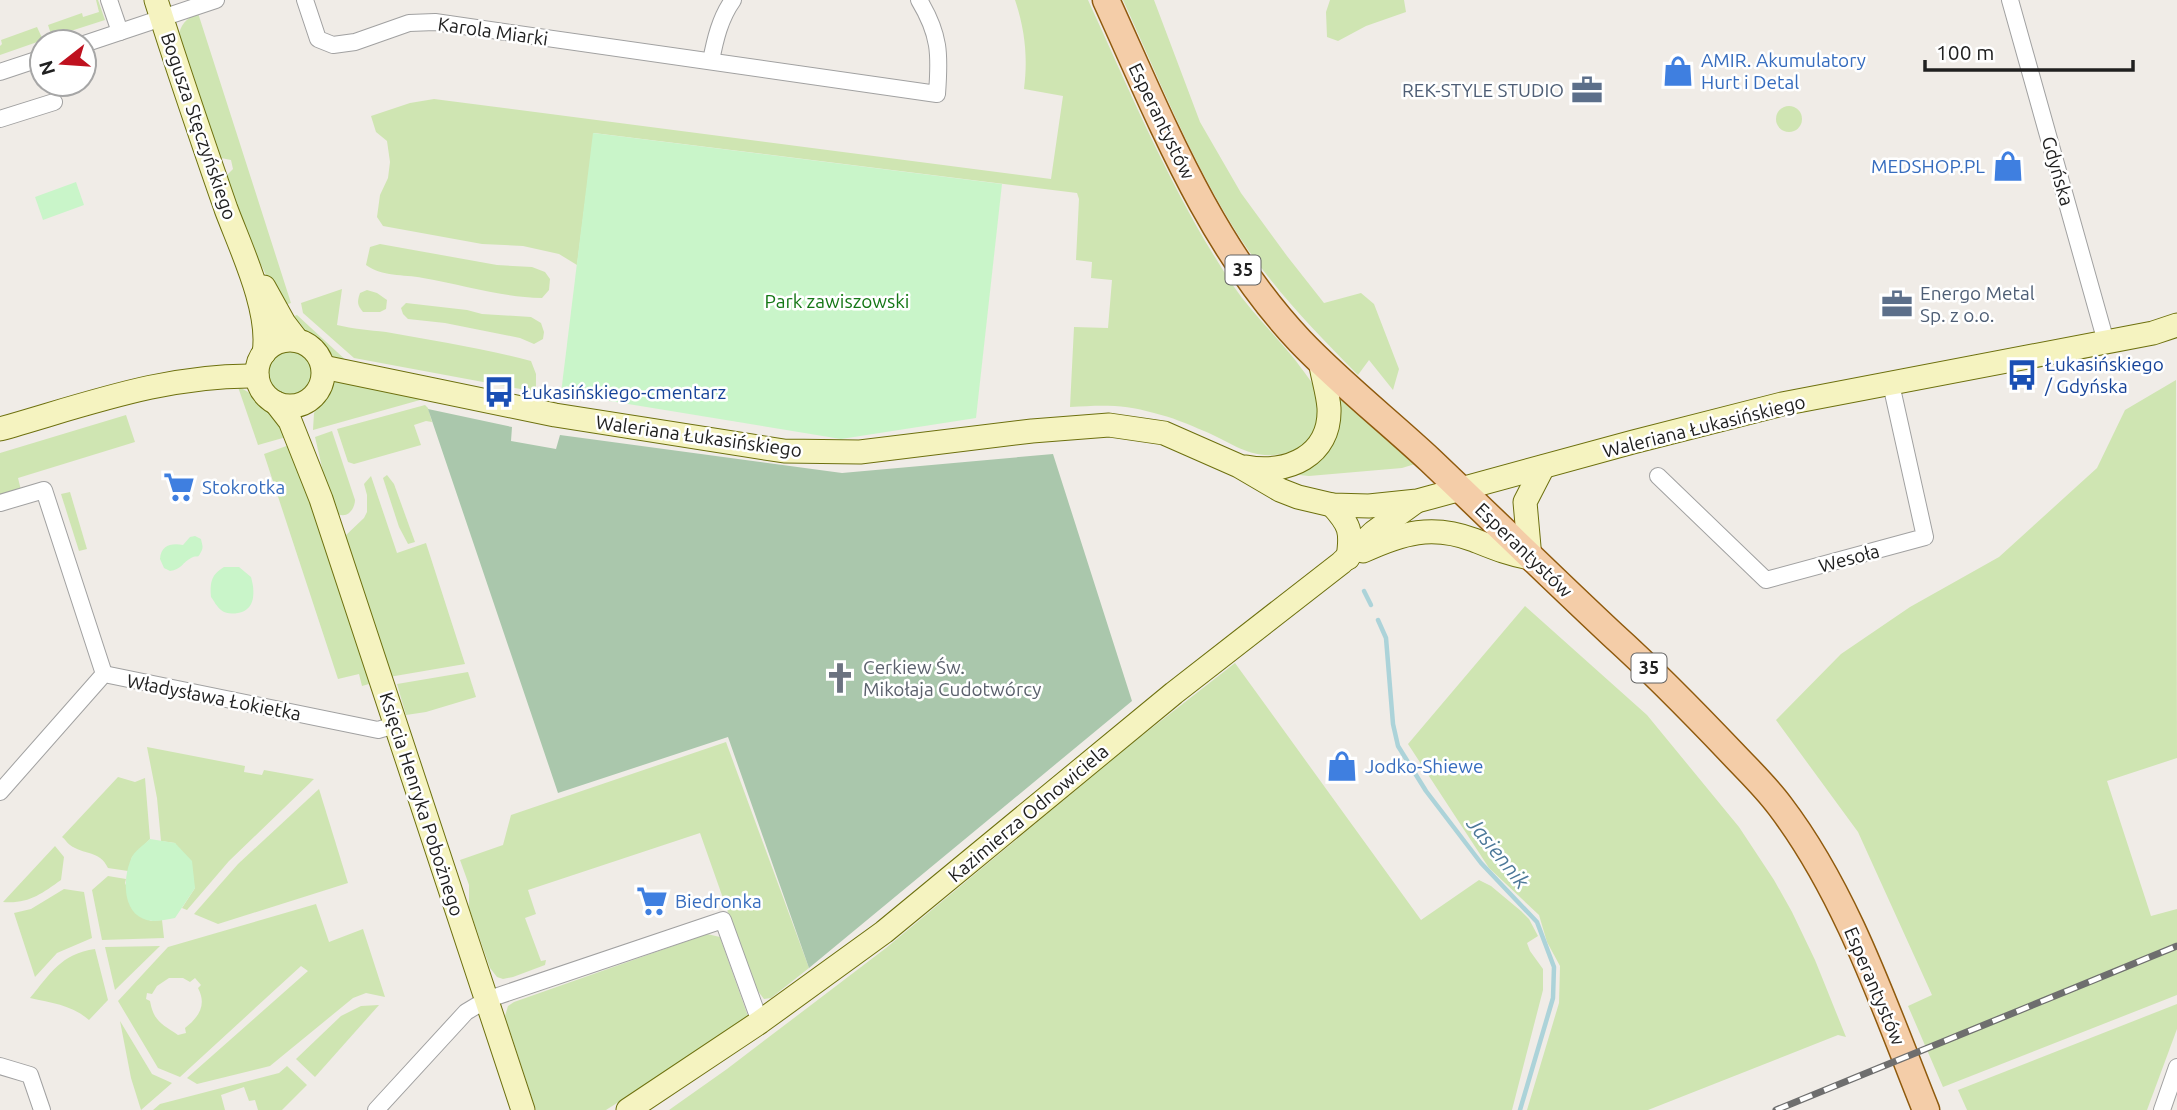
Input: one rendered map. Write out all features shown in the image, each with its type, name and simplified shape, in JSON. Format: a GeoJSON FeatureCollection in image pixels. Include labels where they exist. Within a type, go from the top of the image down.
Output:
{"type":"FeatureCollection","features":[{"type":"Feature","properties":{"kind":"main road","name":"Esperantystów"},"geometry":{"type":"LineString","coordinates":[[1105,0],[1184,168],[1223,238],[1239,264],[1300,341],[1673,690],[1780,805],[1812,854],[1842,910],[1926,1110]]}},
{"type":"Feature","properties":{"kind":"street"},"geometry":{"type":"LineString","coordinates":[[109,0],[120,32]]}},
{"type":"Feature","properties":{"kind":"street"},"geometry":{"type":"LineString","coordinates":[[98,39],[120,32],[159,9],[216,0]]}},
{"type":"Feature","properties":{"kind":"street","name":"Karola Miarki"},"geometry":{"type":"LineString","coordinates":[[305,0],[318,39],[333,45],[355,42],[409,23],[435,22],[937,94],[939,67],[933,23],[919,0]]}},
{"type":"Feature","properties":{"kind":"street"},"geometry":{"type":"LineString","coordinates":[[711,61],[726,9],[733,0]]}},
{"type":"Feature","properties":{"kind":"street","name":"Gdyńska"},"geometry":{"type":"LineString","coordinates":[[2010,0],[2106,342]]}},
{"type":"Feature","properties":{"kind":"street","name":"Bogusza Stęczyńskiego"},"geometry":{"type":"LineString","coordinates":[[159,9],[243,251],[266,330],[264,353]]}},
{"type":"Feature","properties":{"kind":"street"},"geometry":{"type":"LineString","coordinates":[[0,72],[28,63]]}},
{"type":"Feature","properties":{"kind":"street"},"geometry":{"type":"LineString","coordinates":[[0,120],[54,102]]}},
{"type":"Feature","properties":{"kind":"street","name":"Bogusza Stęczyńskiego"},"geometry":{"type":"LineString","coordinates":[[243,251],[284,324],[297,340]]}},
{"type":"Feature","properties":{"kind":"street","name":"Waleriana Łukasińskiego"},"geometry":{"type":"LineString","coordinates":[[323,367],[555,415],[783,451],[860,452],[1032,431],[1109,425],[1164,433],[1239,466],[1280,490],[1298,497],[1332,505],[1369,506],[1417,501],[1782,404],[2154,333],[2177,326]]}},
{"type":"Feature","properties":{"kind":"street"},"geometry":{"type":"LineString","coordinates":[[297,340],[311,346],[316,352],[323,367],[321,386],[312,399],[302,404],[292,406],[276,403],[264,393],[257,376],[258,366],[264,353],[276,343],[297,340]]}},
{"type":"Feature","properties":{"kind":"street","name":"Waleriana Łukasińskiego"},"geometry":{"type":"LineString","coordinates":[[1239,466],[1271,471],[1289,467],[1313,451],[1323,438],[1328,424],[1329,407],[1320,360]]}},
{"type":"Feature","properties":{"kind":"street"},"geometry":{"type":"LineString","coordinates":[[0,429],[144,387],[201,378],[257,376]]}},
{"type":"Feature","properties":{"kind":"street","name":"Wesoła"},"geometry":{"type":"LineString","coordinates":[[1658,475],[1766,580],[1925,537],[1891,384]]}},
{"type":"Feature","properties":{"kind":"street","name":"Księcia Henryka Pobożnego"},"geometry":{"type":"LineString","coordinates":[[312,399],[309,425],[321,499]]}},
{"type":"Feature","properties":{"kind":"street","name":"Księcia Henryka Pobożnego"},"geometry":{"type":"LineString","coordinates":[[276,403],[290,421],[321,499],[523,1110]]}},
{"type":"Feature","properties":{"kind":"street"},"geometry":{"type":"LineString","coordinates":[[1348,558],[1404,534],[1428,531],[1451,533],[1506,554],[1531,558],[1525,502],[1543,467]]}},
{"type":"Feature","properties":{"kind":"street"},"geometry":{"type":"LineString","coordinates":[[0,503],[44,490],[104,674]]}},
{"type":"Feature","properties":{"kind":"street","name":"Kazimierza Odnowiciela"},"geometry":{"type":"LineString","coordinates":[[628,1110],[760,1022],[884,932],[1174,693],[1348,558],[1374,532],[1417,501]]}},
{"type":"Feature","properties":{"kind":"street"},"geometry":{"type":"LineString","coordinates":[[1332,505],[1351,533],[1348,558]]}},
{"type":"Feature","properties":{"kind":"street","name":"Władysława Łokietka"},"geometry":{"type":"LineString","coordinates":[[0,792],[104,674],[378,730],[395,725]]}},
{"type":"Feature","properties":{"kind":"street"},"geometry":{"type":"LineString","coordinates":[[376,1110],[466,1012],[486,1000],[723,920],[760,1022]]}},
{"type":"Feature","properties":{"kind":"street"},"geometry":{"type":"LineString","coordinates":[[0,1066],[30,1075],[42,1110]]}},
{"type":"Feature","properties":{"kind":"street"},"geometry":{"type":"LineString","coordinates":[[2162,1110],[2177,1067]]}},
{"type":"Feature","properties":{"kind":"green space"},"geometry":{"type":"Polygon","coordinates":[[[96,0],[105,20],[80,28],[49,28],[48,25],[82,13],[83,17],[99,12],[96,0]]]}},
{"type":"Feature","properties":{"kind":"green space"},"geometry":{"type":"Polygon","coordinates":[[[1015,0],[1088,0],[1154,145],[1191,216],[1239,294],[1296,361],[1317,392],[1316,423],[1312,436],[1297,449],[1276,455],[1254,453],[1186,423],[1143,410],[1112,406],[1070,407],[1074,327],[1108,328],[1112,280],[1091,278],[1092,262],[1076,260],[1077,193],[594,133],[577,265],[559,254],[523,246],[482,244],[383,226],[377,217],[380,195],[388,178],[390,162],[387,141],[376,132],[371,116],[410,103],[434,99],[1051,179],[1063,96],[1024,89],[1025,44],[1015,0]]]}},
{"type":"Feature","properties":{"kind":"green space"},"geometry":{"type":"Polygon","coordinates":[[[1123,0],[1154,0],[1200,122],[1241,193],[1324,303],[1361,293],[1374,304],[1399,369],[1393,390],[1369,360],[1358,375],[1290,304],[1245,246],[1216,198],[1188,142],[1123,0]]]}},
{"type":"Feature","properties":{"kind":"green space"},"geometry":{"type":"Polygon","coordinates":[[[1330,0],[1404,0],[1406,12],[1366,26],[1338,41],[1327,37],[1326,12],[1330,0]]]}},
{"type":"Feature","properties":{"kind":"green space"},"geometry":{"type":"Polygon","coordinates":[[[198,13],[291,303],[281,306],[237,215],[225,177],[233,169],[231,160],[217,155],[179,38],[184,23],[198,13]]]}},
{"type":"Feature","properties":{"kind":"green space"},"geometry":{"type":"Polygon","coordinates":[[[28,30],[28,45],[0,55],[1,40],[28,30]]]}},
{"type":"Feature","properties":{"kind":"green space"},"geometry":{"type":"Polygon","coordinates":[[[1789,106],[1798,110],[1802,119],[1798,128],[1789,132],[1780,128],[1776,119],[1780,110],[1789,106]]]}},
{"type":"Feature","properties":{"kind":"green space","name":"Park zawiszowski"},"geometry":{"type":"Polygon","coordinates":[[[593,133],[1002,184],[976,418],[841,439],[561,393],[593,133]]]}},
{"type":"Feature","properties":{"kind":"green space"},"geometry":{"type":"Polygon","coordinates":[[[76,182],[84,205],[43,220],[35,197],[76,182]]]}},
{"type":"Feature","properties":{"kind":"green space"},"geometry":{"type":"Polygon","coordinates":[[[380,244],[497,265],[532,267],[545,272],[550,279],[549,290],[542,298],[527,297],[379,272],[366,265],[370,247],[380,244]]]}},
{"type":"Feature","properties":{"kind":"green space"},"geometry":{"type":"Polygon","coordinates":[[[342,289],[337,325],[458,345],[531,361],[536,374],[536,394],[354,358],[303,313],[301,303],[342,289]]]}},
{"type":"Feature","properties":{"kind":"green space"},"geometry":{"type":"Polygon","coordinates":[[[367,290],[387,300],[386,309],[380,312],[363,312],[358,299],[360,293],[367,290]]]}},
{"type":"Feature","properties":{"kind":"green space"},"geometry":{"type":"Polygon","coordinates":[[[406,303],[482,314],[531,317],[541,323],[543,339],[534,344],[520,338],[445,323],[408,319],[401,308],[406,303]]]}},
{"type":"Feature","properties":{"kind":"green space"},"geometry":{"type":"Polygon","coordinates":[[[297,315],[350,364],[331,358],[318,341],[297,330],[288,318],[297,315]]]}},
{"type":"Feature","properties":{"kind":"green space"},"geometry":{"type":"Polygon","coordinates":[[[290,348],[308,355],[315,373],[308,391],[290,398],[272,391],[265,373],[272,355],[290,348]]]}},
{"type":"Feature","properties":{"kind":"green space"},"geometry":{"type":"Polygon","coordinates":[[[332,380],[423,397],[313,430],[314,413],[327,396],[332,380]]]}},
{"type":"Feature","properties":{"kind":"green space"},"geometry":{"type":"Polygon","coordinates":[[[2176,380],[2177,758],[2107,781],[2151,916],[2177,909],[2177,995],[1943,1087],[1908,1006],[1932,995],[1858,832],[1776,720],[1841,654],[1910,607],[1999,557],[2097,468],[2125,410],[2176,380]]]}},
{"type":"Feature","properties":{"kind":"green space"},"geometry":{"type":"Polygon","coordinates":[[[1333,386],[1415,464],[1402,468],[1309,476],[1289,474],[1304,467],[1333,386]]]}},
{"type":"Feature","properties":{"kind":"green space"},"geometry":{"type":"Polygon","coordinates":[[[238,387],[259,401],[290,436],[258,445],[238,387]]]}},
{"type":"Feature","properties":{"kind":"green space"},"geometry":{"type":"Polygon","coordinates":[[[425,405],[432,422],[414,425],[421,445],[354,464],[348,462],[337,429],[425,405]]]}},
{"type":"Feature","properties":{"kind":"green space"},"geometry":{"type":"Polygon","coordinates":[[[428,409],[512,427],[511,441],[556,449],[560,435],[842,473],[1053,454],[1132,701],[809,968],[728,737],[558,793],[428,409]]]}},
{"type":"Feature","properties":{"kind":"green space"},"geometry":{"type":"Polygon","coordinates":[[[126,415],[135,442],[18,478],[21,490],[0,496],[0,453],[126,415]]]}},
{"type":"Feature","properties":{"kind":"green space"},"geometry":{"type":"Polygon","coordinates":[[[332,431],[355,500],[352,509],[345,515],[338,514],[331,506],[315,437],[332,431]]]}},
{"type":"Feature","properties":{"kind":"green space"},"geometry":{"type":"Polygon","coordinates":[[[292,444],[371,679],[369,684],[362,686],[359,674],[338,679],[264,454],[292,444]]]}},
{"type":"Feature","properties":{"kind":"green space"},"geometry":{"type":"Polygon","coordinates":[[[387,475],[394,484],[415,542],[408,544],[399,527],[383,478],[387,475]]]}},
{"type":"Feature","properties":{"kind":"green space"},"geometry":{"type":"Polygon","coordinates":[[[371,476],[397,553],[426,543],[465,664],[389,677],[344,537],[367,512],[364,484],[371,476]]]}},
{"type":"Feature","properties":{"kind":"green space"},"geometry":{"type":"Polygon","coordinates":[[[70,492],[87,549],[79,551],[61,494],[70,492]]]}},
{"type":"Feature","properties":{"kind":"green space"},"geometry":{"type":"Polygon","coordinates":[[[190,537],[201,539],[202,544],[199,556],[191,558],[174,570],[164,568],[160,559],[162,551],[174,544],[183,545],[190,537]]]}},
{"type":"Feature","properties":{"kind":"green space"},"geometry":{"type":"Polygon","coordinates":[[[224,567],[239,567],[251,577],[253,599],[244,611],[234,614],[225,612],[211,597],[212,579],[224,567]]]}},
{"type":"Feature","properties":{"kind":"green space"},"geometry":{"type":"Polygon","coordinates":[[[1525,606],[1647,715],[1739,827],[1792,912],[1846,1037],[1838,1035],[1648,1110],[1527,1110],[1559,1003],[1560,966],[1547,942],[1539,915],[1489,868],[1408,744],[1525,606]]]}},
{"type":"Feature","properties":{"kind":"green space"},"geometry":{"type":"Polygon","coordinates":[[[1235,663],[1421,920],[1479,880],[1491,886],[1529,919],[1538,936],[1527,943],[1543,969],[1543,990],[1512,1110],[669,1110],[886,948],[1130,745],[1235,663]]]}},
{"type":"Feature","properties":{"kind":"green space"},"geometry":{"type":"Polygon","coordinates":[[[468,672],[476,697],[406,715],[397,684],[468,672]]]}},
{"type":"Feature","properties":{"kind":"green space"},"geometry":{"type":"Polygon","coordinates":[[[726,742],[809,968],[771,998],[764,999],[754,986],[700,833],[528,890],[536,914],[525,918],[541,961],[546,960],[545,965],[513,977],[497,977],[490,968],[469,908],[469,885],[460,860],[503,845],[511,815],[726,742]]]}},
{"type":"Feature","properties":{"kind":"green space"},"geometry":{"type":"Polygon","coordinates":[[[147,747],[245,766],[244,772],[262,775],[264,770],[314,779],[229,861],[187,910],[182,908],[195,888],[175,843],[161,841],[157,798],[147,747]]]}},
{"type":"Feature","properties":{"kind":"green space"},"geometry":{"type":"Polygon","coordinates":[[[118,777],[135,782],[145,778],[150,839],[132,857],[128,871],[108,868],[101,858],[75,848],[62,837],[118,777]]]}},
{"type":"Feature","properties":{"kind":"green space"},"geometry":{"type":"Polygon","coordinates":[[[319,789],[348,883],[218,924],[194,914],[238,864],[319,789]]]}},
{"type":"Feature","properties":{"kind":"green space"},"geometry":{"type":"Polygon","coordinates":[[[150,839],[175,843],[192,861],[195,888],[175,918],[153,921],[143,919],[135,913],[127,897],[126,877],[131,859],[150,839]]]}},
{"type":"Feature","properties":{"kind":"green space"},"geometry":{"type":"Polygon","coordinates":[[[55,846],[64,857],[61,880],[28,900],[3,902],[55,846]]]}},
{"type":"Feature","properties":{"kind":"green space"},"geometry":{"type":"Polygon","coordinates":[[[108,876],[126,879],[125,883],[139,915],[151,921],[162,920],[164,938],[102,940],[92,890],[108,876]]]}},
{"type":"Feature","properties":{"kind":"green space"},"geometry":{"type":"Polygon","coordinates":[[[64,889],[84,892],[92,938],[57,953],[35,977],[14,913],[31,909],[64,889]]]}},
{"type":"Feature","properties":{"kind":"green space"},"geometry":{"type":"Polygon","coordinates":[[[316,904],[329,942],[363,929],[385,997],[366,993],[353,998],[270,1066],[197,1084],[187,1078],[308,971],[301,966],[180,1077],[158,1068],[118,1001],[168,947],[316,904]],[[169,978],[157,986],[152,994],[147,993],[146,999],[150,1001],[160,1022],[178,1035],[186,1033],[185,1028],[198,1015],[202,1005],[198,988],[201,985],[195,978],[190,982],[183,978],[169,978]]]}},
{"type":"Feature","properties":{"kind":"green space"},"geometry":{"type":"Polygon","coordinates":[[[707,934],[720,937],[749,1019],[606,1110],[536,1110],[505,1016],[508,1006],[707,934]]]}},
{"type":"Feature","properties":{"kind":"green space"},"geometry":{"type":"Polygon","coordinates":[[[160,946],[115,990],[105,947],[160,946]]]}},
{"type":"Feature","properties":{"kind":"green space"},"geometry":{"type":"Polygon","coordinates":[[[95,949],[108,1000],[89,1020],[69,1008],[30,998],[65,960],[95,949]]]}},
{"type":"Feature","properties":{"kind":"green space"},"geometry":{"type":"Polygon","coordinates":[[[2177,1004],[2177,1029],[2147,1110],[1967,1110],[1958,1090],[2177,1004]]]}},
{"type":"Feature","properties":{"kind":"green space"},"geometry":{"type":"Polygon","coordinates":[[[379,1005],[315,1077],[296,1059],[341,1016],[361,1006],[379,1005]]]}},
{"type":"Feature","properties":{"kind":"green space"},"geometry":{"type":"Polygon","coordinates":[[[120,1021],[152,1074],[172,1083],[141,1110],[131,1078],[120,1021]]]}},
{"type":"Feature","properties":{"kind":"green space"},"geometry":{"type":"Polygon","coordinates":[[[287,1066],[307,1085],[282,1110],[258,1110],[255,1100],[249,1101],[244,1087],[221,1095],[225,1110],[153,1110],[160,1104],[279,1073],[287,1066]]]}},
{"type":"Feature","properties":{"kind":"waterway","name":"Jasiennik"},"geometry":{"type":"LineString","coordinates":[[1364,591],[1371,605]]}},
{"type":"Feature","properties":{"kind":"waterway","name":"Jasiennik"},"geometry":{"type":"LineString","coordinates":[[1378,620],[1386,638],[1393,724],[1398,746],[1426,791],[1481,863],[1537,922],[1554,967],[1553,998],[1520,1110]]}},
{"type":"Feature","properties":{"kind":"railway"},"geometry":{"type":"LineString","coordinates":[[1776,1110],[2177,946]]}},
{"type":"Feature","properties":{"kind":"place","name":"AMIR. Akumulatory Hurt i Detal"},"geometry":{"type":"Point","coordinates":[1678,71]}},
{"type":"Feature","properties":{"kind":"place","name":"REK-STYLE STUDIO"},"geometry":{"type":"Point","coordinates":[1587,90]}},
{"type":"Feature","properties":{"kind":"place","name":"MEDSHOP.PL"},"geometry":{"type":"Point","coordinates":[2008,166]}},
{"type":"Feature","properties":{"kind":"place","name":"Energo Metal Sp. z o.o."},"geometry":{"type":"Point","coordinates":[1897,304]}},
{"type":"Feature","properties":{"kind":"place","name":"Łukasińskiego / Gdyńska"},"geometry":{"type":"Point","coordinates":[2022,375]}},
{"type":"Feature","properties":{"kind":"place","name":"Łukasińskiego-cmentarz"},"geometry":{"type":"Point","coordinates":[499,392]}},
{"type":"Feature","properties":{"kind":"place","name":"Stokrotka"},"geometry":{"type":"Point","coordinates":[179,487]}},
{"type":"Feature","properties":{"kind":"place","name":"Cerkiew Św. Mikołaja Cudotwórcy"},"geometry":{"type":"Point","coordinates":[840,678]}},
{"type":"Feature","properties":{"kind":"place","name":"Jodko-Shiewe"},"geometry":{"type":"Point","coordinates":[1342,766]}},
{"type":"Feature","properties":{"kind":"place","name":"Biedronka"},"geometry":{"type":"Point","coordinates":[652,901]}}]}
